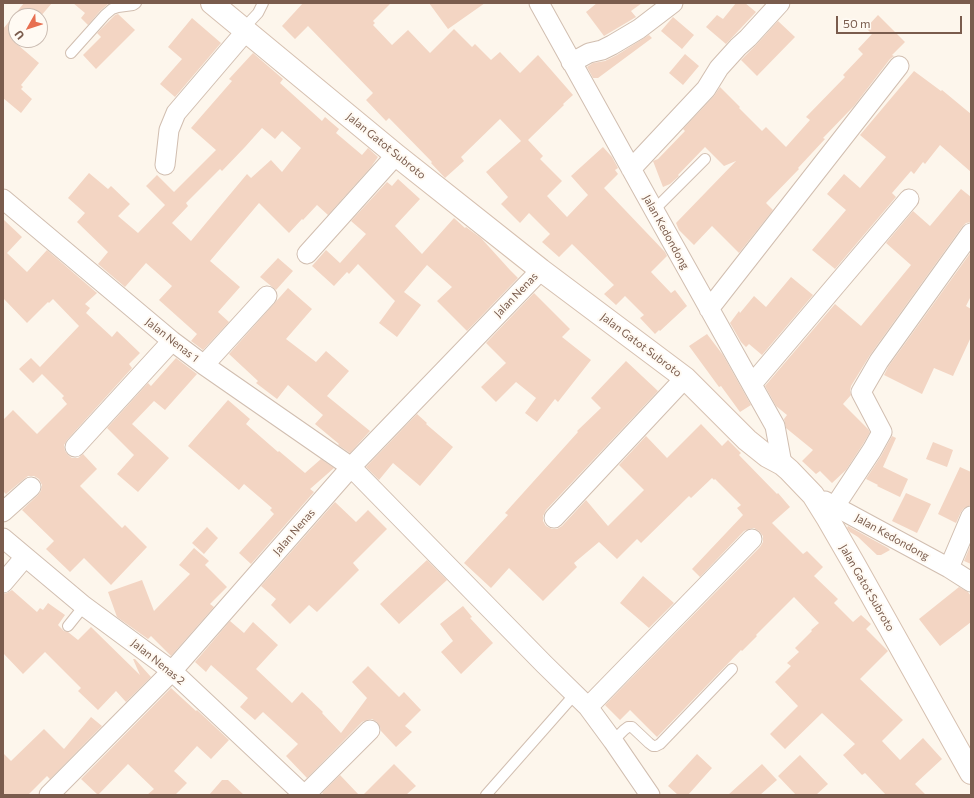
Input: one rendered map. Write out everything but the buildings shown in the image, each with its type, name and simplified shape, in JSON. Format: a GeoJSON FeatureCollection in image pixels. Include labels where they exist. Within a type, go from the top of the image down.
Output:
{"type":"FeatureCollection","features":[{"type":"Feature","properties":{"kind":"main road","name":"Jalan Gatot Subroto"},"geometry":{"type":"LineString","coordinates":[[212,3],[396,155],[541,270],[685,378],[747,440],[767,456],[782,464],[789,470],[813,495],[854,564],[971,773]]}},
{"type":"Feature","properties":{"kind":"street","name":"Jalan Kedondong"},"geometry":{"type":"LineString","coordinates":[[539,3],[775,426],[782,464]]}},
{"type":"Feature","properties":{"kind":"street"},"geometry":{"type":"LineString","coordinates":[[572,62],[612,45],[639,29],[673,3]]}},
{"type":"Feature","properties":{"kind":"street"},"geometry":{"type":"LineString","coordinates":[[631,169],[706,89],[719,68],[738,46],[748,38],[780,3]]}},
{"type":"Feature","properties":{"kind":"street"},"geometry":{"type":"LineString","coordinates":[[165,165],[169,130],[176,113],[245,30]]}},
{"type":"Feature","properties":{"kind":"street"},"geometry":{"type":"LineString","coordinates":[[709,309],[899,66]]}},
{"type":"Feature","properties":{"kind":"street"},"geometry":{"type":"LineString","coordinates":[[307,254],[396,155]]}},
{"type":"Feature","properties":{"kind":"street","name":"Jalan Nenas 1"},"geometry":{"type":"LineString","coordinates":[[3,199],[172,341],[204,366],[351,467],[581,700],[613,741],[650,795]]}},
{"type":"Feature","properties":{"kind":"street"},"geometry":{"type":"LineString","coordinates":[[752,384],[909,199]]}},
{"type":"Feature","properties":{"kind":"street"},"geometry":{"type":"LineString","coordinates":[[835,506],[872,450],[882,432],[861,392],[879,361],[971,233]]}},
{"type":"Feature","properties":{"kind":"street","name":"Jalan Nenas"},"geometry":{"type":"LineString","coordinates":[[50,795],[172,671],[351,467],[541,270]]}},
{"type":"Feature","properties":{"kind":"street"},"geometry":{"type":"LineString","coordinates":[[204,366],[267,296]]}},
{"type":"Feature","properties":{"kind":"street"},"geometry":{"type":"LineString","coordinates":[[75,446],[172,341]]}},
{"type":"Feature","properties":{"kind":"street"},"geometry":{"type":"LineString","coordinates":[[554,518],[685,378]]}},
{"type":"Feature","properties":{"kind":"street"},"geometry":{"type":"LineString","coordinates":[[3,512],[31,486]]}},
{"type":"Feature","properties":{"kind":"street","name":"Jalan Kedondong"},"geometry":{"type":"LineString","coordinates":[[813,495],[949,568],[971,582]]}},
{"type":"Feature","properties":{"kind":"street"},"geometry":{"type":"LineString","coordinates":[[949,568],[971,516]]}},
{"type":"Feature","properties":{"kind":"street","name":"Jalan Nenas 2"},"geometry":{"type":"LineString","coordinates":[[3,538],[84,606],[172,671],[305,795]]}},
{"type":"Feature","properties":{"kind":"street"},"geometry":{"type":"LineString","coordinates":[[581,700],[752,539]]}},
{"type":"Feature","properties":{"kind":"street"},"geometry":{"type":"LineString","coordinates":[[3,583],[25,557]]}},
{"type":"Feature","properties":{"kind":"street"},"geometry":{"type":"LineString","coordinates":[[305,795],[370,730]]}},
{"type":"Feature","properties":{"kind":"lane"},"geometry":{"type":"LineString","coordinates":[[71,53],[112,9],[133,5],[136,3]]}},
{"type":"Feature","properties":{"kind":"lane"},"geometry":{"type":"LineString","coordinates":[[245,30],[258,13],[263,3]]}},
{"type":"Feature","properties":{"kind":"lane"},"geometry":{"type":"LineString","coordinates":[[654,210],[705,159]]}},
{"type":"Feature","properties":{"kind":"lane"},"geometry":{"type":"LineString","coordinates":[[68,626],[84,606]]}},
{"type":"Feature","properties":{"kind":"lane"},"geometry":{"type":"LineString","coordinates":[[613,741],[628,727],[632,727],[653,746],[660,744],[732,669]]}},
{"type":"Feature","properties":{"kind":"lane"},"geometry":{"type":"LineString","coordinates":[[486,795],[581,700]]}}]}
